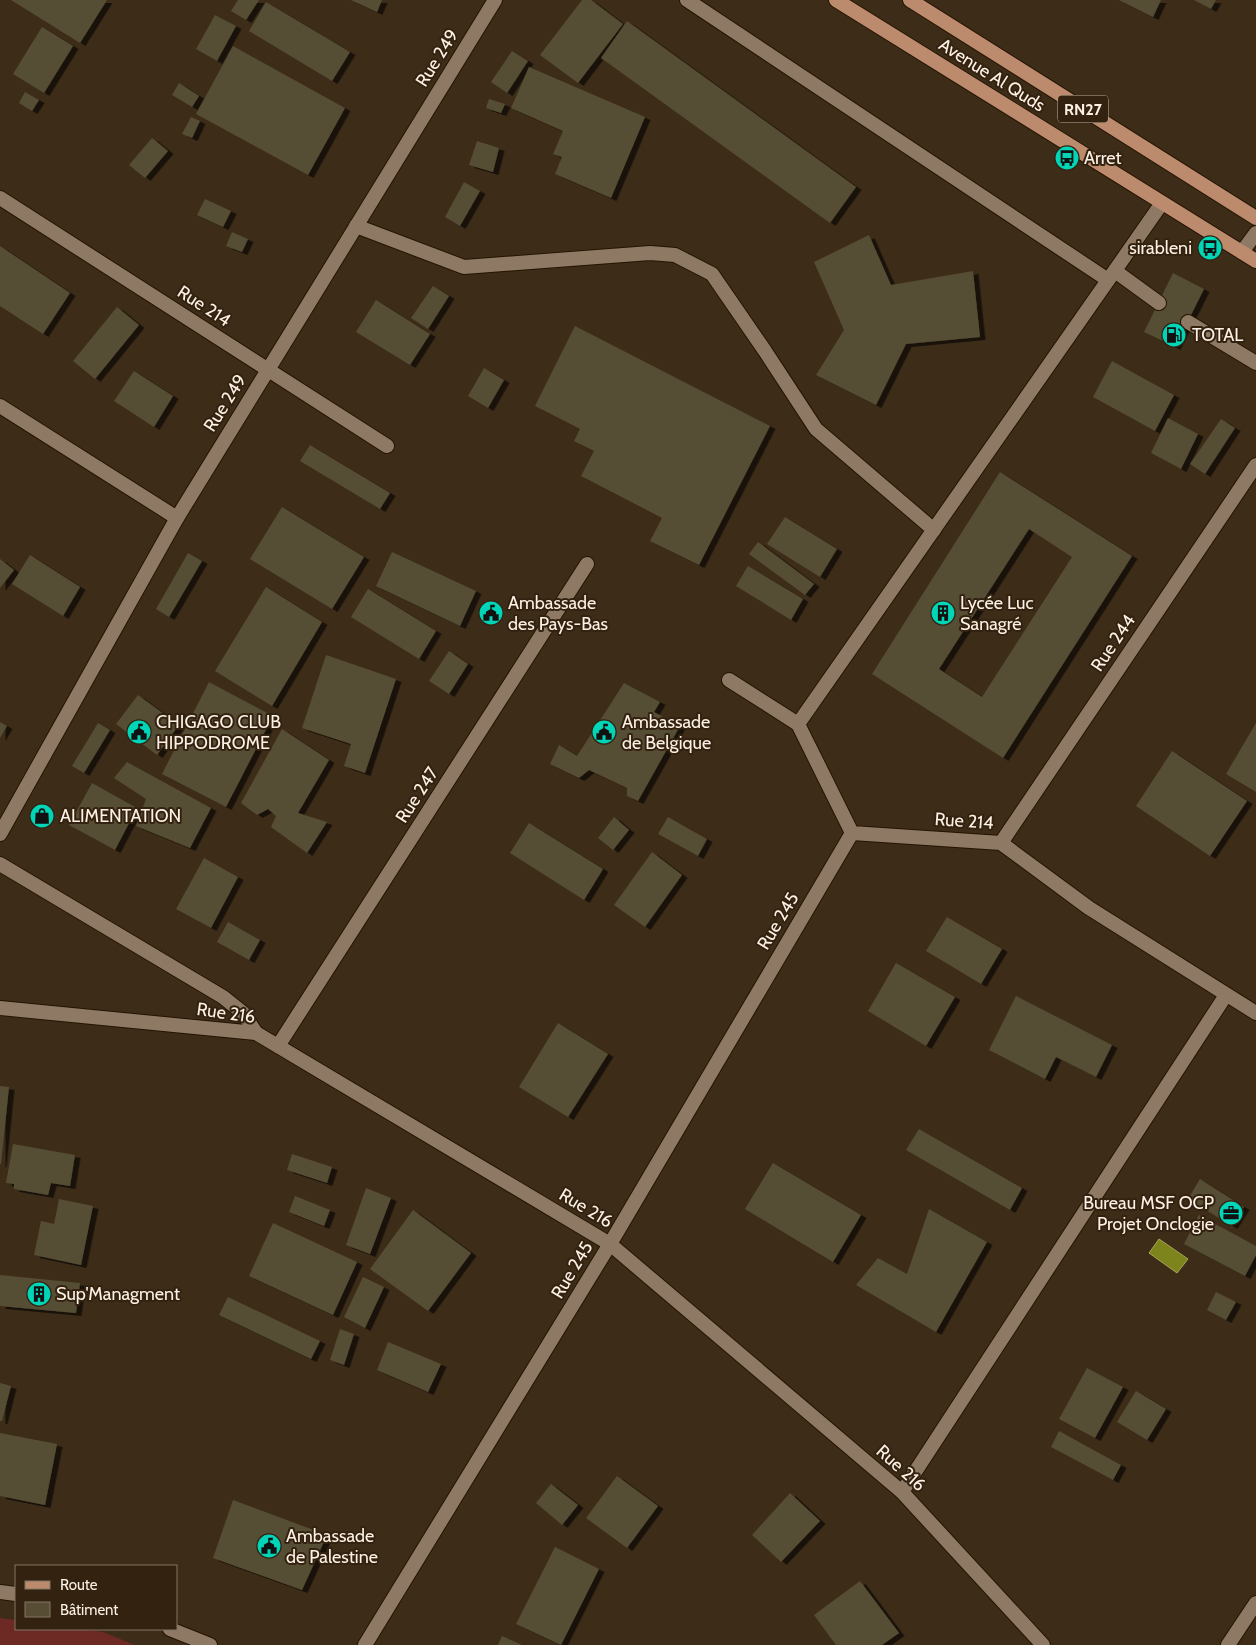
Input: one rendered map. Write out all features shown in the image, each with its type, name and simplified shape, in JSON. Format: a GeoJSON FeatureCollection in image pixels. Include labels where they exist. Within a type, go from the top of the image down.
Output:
{"type":"FeatureCollection","features":[{"type":"Feature","properties":{"kind":"main road","name":"Avenue Al Quds"},"geometry":{"type":"LineString","coordinates":[[836,0],[1256,261]]}},
{"type":"Feature","properties":{"kind":"main road","name":"Avenue Al Quds"},"geometry":{"type":"LineString","coordinates":[[910,0],[1256,218]]}},
{"type":"Feature","properties":{"kind":"street","name":"Rue 249"},"geometry":{"type":"LineString","coordinates":[[0,834],[177,518],[495,0]]}},
{"type":"Feature","properties":{"kind":"street"},"geometry":{"type":"LineString","coordinates":[[686,0],[1158,303]]}},
{"type":"Feature","properties":{"kind":"street","name":"Rue 214"},"geometry":{"type":"LineString","coordinates":[[0,198],[387,446]]}},
{"type":"Feature","properties":{"kind":"street"},"geometry":{"type":"LineString","coordinates":[[798,724],[1162,203]]}},
{"type":"Feature","properties":{"kind":"street"},"geometry":{"type":"LineString","coordinates":[[356,226],[464,267],[650,252],[675,255],[712,274],[766,351],[816,429],[934,530]]}},
{"type":"Feature","properties":{"kind":"street"},"geometry":{"type":"LineString","coordinates":[[1242,252],[1256,233]]}},
{"type":"Feature","properties":{"kind":"street"},"geometry":{"type":"LineString","coordinates":[[1188,322],[1256,363]]}},
{"type":"Feature","properties":{"kind":"street"},"geometry":{"type":"LineString","coordinates":[[0,406],[177,518]]}},
{"type":"Feature","properties":{"kind":"street","name":"Rue 244"},"geometry":{"type":"LineString","coordinates":[[1002,843],[1256,464]]}},
{"type":"Feature","properties":{"kind":"street","name":"Rue 247"},"geometry":{"type":"LineString","coordinates":[[278,1046],[587,564]]}},
{"type":"Feature","properties":{"kind":"street"},"geometry":{"type":"LineString","coordinates":[[729,680],[798,724],[852,833]]}},
{"type":"Feature","properties":{"kind":"street","name":"Rue 214"},"geometry":{"type":"LineString","coordinates":[[852,833],[1002,843],[1089,908],[1256,1014]]}},
{"type":"Feature","properties":{"kind":"street","name":"Rue 245"},"geometry":{"type":"LineString","coordinates":[[365,1645],[610,1244],[852,833]]}},
{"type":"Feature","properties":{"kind":"street"},"geometry":{"type":"LineString","coordinates":[[0,864],[223,997],[243,1013],[256,1034]]}},
{"type":"Feature","properties":{"kind":"street"},"geometry":{"type":"LineString","coordinates":[[902,1492],[1226,995]]}},
{"type":"Feature","properties":{"kind":"street","name":"Rue 216"},"geometry":{"type":"LineString","coordinates":[[0,1008],[256,1034],[610,1244],[902,1492],[1043,1645]]}},
{"type":"Feature","properties":{"kind":"street"},"geometry":{"type":"LineString","coordinates":[[0,1592],[15,1594]]}},
{"type":"Feature","properties":{"kind":"street"},"geometry":{"type":"LineString","coordinates":[[1228,1645],[1256,1603]]}},
{"type":"Feature","properties":{"kind":"street"},"geometry":{"type":"LineString","coordinates":[[172,1630],[210,1645]]}},
{"type":"Feature","properties":{"kind":"shaded area"},"geometry":{"type":"Polygon","coordinates":[[[1159,1239],[1188,1259],[1177,1273],[1149,1253],[1159,1239]]]}},
{"type":"Feature","properties":{"kind":"shaded area"},"geometry":{"type":"Polygon","coordinates":[[[0,1618],[15,1620],[15,1630],[88,1630],[103,1632],[135,1645],[0,1645],[0,1618]]]}},
{"type":"Feature","properties":{"kind":"building"},"geometry":{"type":"Polygon","coordinates":[[[11,0],[107,0],[80,43],[11,0]]]}},
{"type":"Feature","properties":{"kind":"building"},"geometry":{"type":"Polygon","coordinates":[[[238,0],[259,0],[246,20],[231,11],[238,0]]]}},
{"type":"Feature","properties":{"kind":"building"},"geometry":{"type":"Polygon","coordinates":[[[351,0],[382,0],[377,12],[351,0]]]}},
{"type":"Feature","properties":{"kind":"building"},"geometry":{"type":"Polygon","coordinates":[[[582,0],[591,0],[623,24],[578,83],[540,55],[582,0]]]}},
{"type":"Feature","properties":{"kind":"building"},"geometry":{"type":"Polygon","coordinates":[[[1119,0],[1161,0],[1153,17],[1119,0]]]}},
{"type":"Feature","properties":{"kind":"building"},"geometry":{"type":"Polygon","coordinates":[[[1194,0],[1216,0],[1211,9],[1194,0]]]}},
{"type":"Feature","properties":{"kind":"building"},"geometry":{"type":"Polygon","coordinates":[[[266,2],[350,52],[332,81],[249,31],[266,2]]]}},
{"type":"Feature","properties":{"kind":"building"},"geometry":{"type":"Polygon","coordinates":[[[215,15],[236,26],[217,61],[196,49],[215,15]]]}},
{"type":"Feature","properties":{"kind":"building"},"geometry":{"type":"Polygon","coordinates":[[[627,21],[856,187],[830,223],[601,58],[627,21]]]}},
{"type":"Feature","properties":{"kind":"building"},"geometry":{"type":"Polygon","coordinates":[[[42,27],[73,46],[44,93],[13,74],[42,27]]]}},
{"type":"Feature","properties":{"kind":"building"},"geometry":{"type":"Polygon","coordinates":[[[233,46],[345,108],[308,175],[196,114],[233,46]]]}},
{"type":"Feature","properties":{"kind":"building"},"geometry":{"type":"Polygon","coordinates":[[[512,51],[528,61],[507,93],[491,82],[512,51]]]}},
{"type":"Feature","properties":{"kind":"building"},"geometry":{"type":"Polygon","coordinates":[[[529,67],[645,117],[611,198],[555,174],[562,157],[553,154],[563,131],[511,108],[529,67]]]}},
{"type":"Feature","properties":{"kind":"building"},"geometry":{"type":"Polygon","coordinates":[[[179,83],[199,96],[192,107],[172,95],[179,83]]]}},
{"type":"Feature","properties":{"kind":"building"},"geometry":{"type":"Polygon","coordinates":[[[25,92],[39,100],[32,111],[19,103],[25,92]]]}},
{"type":"Feature","properties":{"kind":"building"},"geometry":{"type":"Polygon","coordinates":[[[489,99],[505,104],[501,113],[486,108],[489,99]]]}},
{"type":"Feature","properties":{"kind":"building"},"geometry":{"type":"Polygon","coordinates":[[[191,117],[200,121],[192,138],[182,134],[191,117]]]}},
{"type":"Feature","properties":{"kind":"building"},"geometry":{"type":"Polygon","coordinates":[[[152,138],[168,151],[145,178],[129,165],[152,138]]]}},
{"type":"Feature","properties":{"kind":"building"},"geometry":{"type":"Polygon","coordinates":[[[477,141],[499,148],[493,172],[469,165],[477,141]]]}},
{"type":"Feature","properties":{"kind":"building"},"geometry":{"type":"Polygon","coordinates":[[[464,182],[480,191],[460,226],[445,217],[464,182]]]}},
{"type":"Feature","properties":{"kind":"building"},"geometry":{"type":"Polygon","coordinates":[[[205,199],[231,211],[223,227],[197,215],[205,199]]]}},
{"type":"Feature","properties":{"kind":"building"},"geometry":{"type":"Polygon","coordinates":[[[232,232],[248,239],[242,252],[226,246],[232,232]]]}},
{"type":"Feature","properties":{"kind":"building"},"geometry":{"type":"Polygon","coordinates":[[[869,235],[891,285],[973,271],[980,337],[906,344],[876,405],[816,375],[844,330],[814,262],[869,235]]]}},
{"type":"Feature","properties":{"kind":"building"},"geometry":{"type":"Polygon","coordinates":[[[0,246],[70,293],[43,334],[0,306],[0,246]]]}},
{"type":"Feature","properties":{"kind":"building"},"geometry":{"type":"Polygon","coordinates":[[[1173,273],[1204,289],[1175,347],[1144,332],[1173,273]]]}},
{"type":"Feature","properties":{"kind":"building"},"geometry":{"type":"Polygon","coordinates":[[[433,286],[449,296],[428,329],[411,318],[433,286]]]}},
{"type":"Feature","properties":{"kind":"building"},"geometry":{"type":"Polygon","coordinates":[[[376,300],[430,334],[410,365],[356,332],[376,300]]]}},
{"type":"Feature","properties":{"kind":"building"},"geometry":{"type":"Polygon","coordinates":[[[117,307],[139,325],[95,379],[73,361],[117,307]]]}},
{"type":"Feature","properties":{"kind":"building"},"geometry":{"type":"Polygon","coordinates":[[[575,326],[770,426],[699,565],[650,541],[662,518],[581,476],[594,451],[574,441],[580,429],[535,406],[575,326]]]}},
{"type":"Feature","properties":{"kind":"building"},"geometry":{"type":"Polygon","coordinates":[[[1112,361],[1174,395],[1155,431],[1093,397],[1112,361]]]}},
{"type":"Feature","properties":{"kind":"building"},"geometry":{"type":"Polygon","coordinates":[[[484,368],[504,380],[488,408],[468,396],[484,368]]]}},
{"type":"Feature","properties":{"kind":"building"},"geometry":{"type":"Polygon","coordinates":[[[134,371],[173,396],[154,427],[114,401],[134,371]]]}},
{"type":"Feature","properties":{"kind":"building"},"geometry":{"type":"Polygon","coordinates":[[[1168,418],[1198,434],[1181,469],[1151,453],[1168,418]]]}},
{"type":"Feature","properties":{"kind":"building"},"geometry":{"type":"Polygon","coordinates":[[[1221,419],[1235,428],[1205,474],[1190,464],[1221,419]]]}},
{"type":"Feature","properties":{"kind":"building"},"geometry":{"type":"Polygon","coordinates":[[[310,445],[390,493],[380,509],[300,461],[310,445]]]}},
{"type":"Feature","properties":{"kind":"building","name":"Lycée Luc Sanagré"},"geometry":{"type":"Polygon","coordinates":[[[1000,472],[1132,556],[1003,758],[872,674],[1000,472]],[[1029,529],[939,669],[982,697],[1072,557],[1029,529]]]}},
{"type":"Feature","properties":{"kind":"building"},"geometry":{"type":"Polygon","coordinates":[[[282,507],[364,557],[332,609],[250,559],[282,507]]]}},
{"type":"Feature","properties":{"kind":"building"},"geometry":{"type":"Polygon","coordinates":[[[785,517],[837,549],[820,577],[767,544],[785,517]]]}},
{"type":"Feature","properties":{"kind":"building"},"geometry":{"type":"Polygon","coordinates":[[[758,542],[814,584],[805,595],[749,554],[758,542]]]}},
{"type":"Feature","properties":{"kind":"building"},"geometry":{"type":"Polygon","coordinates":[[[392,552],[476,591],[460,626],[376,586],[392,552]]]}},
{"type":"Feature","properties":{"kind":"building"},"geometry":{"type":"Polygon","coordinates":[[[188,553],[202,561],[169,617],[156,609],[188,553]]]}},
{"type":"Feature","properties":{"kind":"building"},"geometry":{"type":"Polygon","coordinates":[[[30,555],[80,587],[63,616],[12,584],[30,555]]]}},
{"type":"Feature","properties":{"kind":"building"},"geometry":{"type":"Polygon","coordinates":[[[0,559],[14,570],[0,588],[0,559]]]}},
{"type":"Feature","properties":{"kind":"building"},"geometry":{"type":"Polygon","coordinates":[[[748,566],[803,599],[791,620],[736,586],[748,566]]]}},
{"type":"Feature","properties":{"kind":"building"},"geometry":{"type":"Polygon","coordinates":[[[266,587],[322,622],[272,706],[215,671],[266,587]]]}},
{"type":"Feature","properties":{"kind":"building"},"geometry":{"type":"Polygon","coordinates":[[[368,589],[436,631],[419,659],[351,617],[368,589]]]}},
{"type":"Feature","properties":{"kind":"building"},"geometry":{"type":"Polygon","coordinates":[[[449,651],[468,664],[449,694],[429,681],[449,651]]]}},
{"type":"Feature","properties":{"kind":"building"},"geometry":{"type":"Polygon","coordinates":[[[326,655],[396,679],[365,773],[344,766],[351,744],[302,728],[326,655]]]}},
{"type":"Feature","properties":{"kind":"building"},"geometry":{"type":"Polygon","coordinates":[[[209,682],[273,716],[226,807],[162,774],[209,682]]]}},
{"type":"Feature","properties":{"kind":"building"},"geometry":{"type":"Polygon","coordinates":[[[624,683],[660,702],[654,712],[680,726],[638,801],[627,796],[627,788],[589,770],[579,778],[550,764],[559,745],[577,756],[624,683]]]}},
{"type":"Feature","properties":{"kind":"building"},"geometry":{"type":"Polygon","coordinates":[[[138,695],[179,725],[157,755],[116,724],[138,695]]]}},
{"type":"Feature","properties":{"kind":"building"},"geometry":{"type":"Polygon","coordinates":[[[0,722],[7,726],[0,738],[0,722]]]}},
{"type":"Feature","properties":{"kind":"building"},"geometry":{"type":"Polygon","coordinates":[[[98,723],[110,730],[84,773],[72,766],[98,723]]]}},
{"type":"Feature","properties":{"kind":"building"},"geometry":{"type":"Polygon","coordinates":[[[1256,723],[1256,792],[1226,774],[1256,723]]]}},
{"type":"Feature","properties":{"kind":"building"},"geometry":{"type":"Polygon","coordinates":[[[282,729],[329,760],[298,813],[327,822],[307,853],[271,827],[276,816],[268,809],[257,815],[241,803],[282,729]]]}},
{"type":"Feature","properties":{"kind":"building"},"geometry":{"type":"Polygon","coordinates":[[[1172,751],[1247,801],[1210,856],[1136,806],[1172,751]]]}},
{"type":"Feature","properties":{"kind":"building"},"geometry":{"type":"Polygon","coordinates":[[[127,762],[211,808],[190,848],[136,826],[146,799],[114,778],[127,762]]]}},
{"type":"Feature","properties":{"kind":"building"},"geometry":{"type":"Polygon","coordinates":[[[92,783],[137,808],[115,850],[69,825],[92,783]]]}},
{"type":"Feature","properties":{"kind":"building"},"geometry":{"type":"Polygon","coordinates":[[[614,817],[629,830],[613,850],[598,838],[614,817]]]}},
{"type":"Feature","properties":{"kind":"building"},"geometry":{"type":"Polygon","coordinates":[[[668,817],[707,839],[698,856],[658,834],[668,817]]]}},
{"type":"Feature","properties":{"kind":"building"},"geometry":{"type":"Polygon","coordinates":[[[529,823],[603,869],[584,900],[510,853],[529,823]]]}},
{"type":"Feature","properties":{"kind":"building"},"geometry":{"type":"Polygon","coordinates":[[[652,852],[682,875],[645,927],[614,905],[652,852]]]}},
{"type":"Feature","properties":{"kind":"building"},"geometry":{"type":"Polygon","coordinates":[[[204,858],[238,877],[211,928],[176,909],[204,858]]]}},
{"type":"Feature","properties":{"kind":"building"},"geometry":{"type":"Polygon","coordinates":[[[947,917],[1002,949],[981,984],[926,951],[947,917]]]}},
{"type":"Feature","properties":{"kind":"building"},"geometry":{"type":"Polygon","coordinates":[[[228,922],[260,940],[249,960],[217,942],[228,922]]]}},
{"type":"Feature","properties":{"kind":"building"},"geometry":{"type":"Polygon","coordinates":[[[896,963],[955,997],[926,1046],[868,1011],[896,963]]]}},
{"type":"Feature","properties":{"kind":"building"},"geometry":{"type":"Polygon","coordinates":[[[1016,996],[1112,1045],[1096,1077],[1056,1057],[1045,1079],[989,1050],[1016,996]]]}},
{"type":"Feature","properties":{"kind":"building"},"geometry":{"type":"Polygon","coordinates":[[[558,1023],[608,1054],[568,1117],[519,1087],[558,1023]]]}},
{"type":"Feature","properties":{"kind":"building"},"geometry":{"type":"Polygon","coordinates":[[[0,1086],[9,1087],[1,1164],[0,1164],[0,1086]]]}},
{"type":"Feature","properties":{"kind":"building"},"geometry":{"type":"Polygon","coordinates":[[[919,1129],[1022,1188],[1010,1210],[906,1150],[919,1129]]]}},
{"type":"Feature","properties":{"kind":"building"},"geometry":{"type":"Polygon","coordinates":[[[13,1144],[75,1155],[70,1186],[51,1183],[48,1195],[14,1189],[14,1184],[6,1183],[13,1144]]]}},
{"type":"Feature","properties":{"kind":"building"},"geometry":{"type":"Polygon","coordinates":[[[292,1154],[332,1167],[327,1183],[287,1170],[292,1154]]]}},
{"type":"Feature","properties":{"kind":"building"},"geometry":{"type":"Polygon","coordinates":[[[773,1163],[861,1215],[833,1262],[745,1209],[773,1163]]]}},
{"type":"Feature","properties":{"kind":"building"},"geometry":{"type":"Polygon","coordinates":[[[1200,1179],[1244,1207],[1232,1226],[1188,1199],[1200,1179]]]}},
{"type":"Feature","properties":{"kind":"building"},"geometry":{"type":"Polygon","coordinates":[[[366,1188],[391,1198],[370,1254],[346,1245],[366,1188]]]}},
{"type":"Feature","properties":{"kind":"building"},"geometry":{"type":"Polygon","coordinates":[[[295,1196],[330,1210],[324,1226],[289,1212],[295,1196]]]}},
{"type":"Feature","properties":{"kind":"building"},"geometry":{"type":"Polygon","coordinates":[[[59,1199],[93,1206],[81,1265],[34,1255],[41,1221],[54,1224],[59,1199]]]}},
{"type":"Feature","properties":{"kind":"building"},"geometry":{"type":"Polygon","coordinates":[[[929,1209],[987,1242],[936,1332],[856,1285],[878,1258],[907,1274],[929,1209]]]}},
{"type":"Feature","properties":{"kind":"building"},"geometry":{"type":"Polygon","coordinates":[[[413,1210],[471,1253],[428,1311],[370,1269],[413,1210]]]}},
{"type":"Feature","properties":{"kind":"building"},"geometry":{"type":"Polygon","coordinates":[[[1199,1215],[1256,1246],[1256,1255],[1245,1276],[1184,1244],[1199,1215]]]}},
{"type":"Feature","properties":{"kind":"building"},"geometry":{"type":"Polygon","coordinates":[[[273,1223],[357,1262],[333,1315],[249,1276],[273,1223]]]}},
{"type":"Feature","properties":{"kind":"building","name":"Sup'Managment"},"geometry":{"type":"Polygon","coordinates":[[[0,1275],[80,1283],[76,1313],[0,1306],[0,1275]]]}},
{"type":"Feature","properties":{"kind":"building"},"geometry":{"type":"Polygon","coordinates":[[[363,1277],[384,1287],[365,1328],[344,1317],[363,1277]]]}},
{"type":"Feature","properties":{"kind":"building"},"geometry":{"type":"Polygon","coordinates":[[[1216,1292],[1236,1302],[1226,1320],[1207,1310],[1216,1292]]]}},
{"type":"Feature","properties":{"kind":"building"},"geometry":{"type":"Polygon","coordinates":[[[228,1297],[320,1341],[311,1359],[219,1315],[228,1297]]]}},
{"type":"Feature","properties":{"kind":"building"},"geometry":{"type":"Polygon","coordinates":[[[340,1329],[354,1334],[344,1365],[330,1360],[340,1329]]]}},
{"type":"Feature","properties":{"kind":"building"},"geometry":{"type":"Polygon","coordinates":[[[388,1342],[441,1364],[428,1392],[377,1370],[388,1342]]]}},
{"type":"Feature","properties":{"kind":"building"},"geometry":{"type":"Polygon","coordinates":[[[1087,1368],[1123,1387],[1095,1438],[1059,1419],[1087,1368]]]}},
{"type":"Feature","properties":{"kind":"building"},"geometry":{"type":"Polygon","coordinates":[[[0,1383],[11,1386],[2,1421],[0,1421],[0,1383]]]}},
{"type":"Feature","properties":{"kind":"building"},"geometry":{"type":"Polygon","coordinates":[[[1136,1391],[1166,1409],[1147,1440],[1117,1422],[1136,1391]]]}},
{"type":"Feature","properties":{"kind":"building"},"geometry":{"type":"Polygon","coordinates":[[[1059,1431],[1121,1465],[1113,1480],[1051,1447],[1059,1431]]]}},
{"type":"Feature","properties":{"kind":"building"},"geometry":{"type":"Polygon","coordinates":[[[0,1433],[57,1444],[45,1505],[0,1496],[0,1433]]]}},
{"type":"Feature","properties":{"kind":"building"},"geometry":{"type":"Polygon","coordinates":[[[617,1476],[658,1506],[627,1548],[586,1518],[617,1476]]]}},
{"type":"Feature","properties":{"kind":"building"},"geometry":{"type":"Polygon","coordinates":[[[551,1484],[578,1505],[562,1525],[536,1503],[551,1484]]]}},
{"type":"Feature","properties":{"kind":"building"},"geometry":{"type":"Polygon","coordinates":[[[790,1493],[820,1521],[781,1562],[752,1535],[790,1493]]]}},
{"type":"Feature","properties":{"kind":"building","name":"Ambassade de Palestine"},"geometry":{"type":"Polygon","coordinates":[[[233,1500],[327,1535],[302,1590],[213,1558],[233,1500]]]}},
{"type":"Feature","properties":{"kind":"building"},"geometry":{"type":"Polygon","coordinates":[[[555,1547],[599,1569],[561,1645],[516,1624],[555,1547]]]}},
{"type":"Feature","properties":{"kind":"building"},"geometry":{"type":"Polygon","coordinates":[[[860,1581],[899,1633],[882,1645],[836,1645],[814,1615],[860,1581]]]}},
{"type":"Feature","properties":{"kind":"building"},"geometry":{"type":"Polygon","coordinates":[[[502,1636],[522,1645],[498,1645],[502,1636]]]}},
{"type":"Feature","properties":{"kind":"place","name":"Arret"},"geometry":{"type":"Point","coordinates":[1067,158]}},
{"type":"Feature","properties":{"kind":"place","name":"sirableni"},"geometry":{"type":"Point","coordinates":[1210,248]}},
{"type":"Feature","properties":{"kind":"place","name":"TOTAL"},"geometry":{"type":"Point","coordinates":[1174,335]}},
{"type":"Feature","properties":{"kind":"place","name":"Ambassade des Pays-Bas"},"geometry":{"type":"Point","coordinates":[491,613]}},
{"type":"Feature","properties":{"kind":"place","name":"Lycée Luc Sanagré"},"geometry":{"type":"Point","coordinates":[943,613]}},
{"type":"Feature","properties":{"kind":"place","name":"CHIGAGO CLUB HIPPODROME"},"geometry":{"type":"Point","coordinates":[139,732]}},
{"type":"Feature","properties":{"kind":"place","name":"Ambassade de Belgique"},"geometry":{"type":"Point","coordinates":[604,732]}},
{"type":"Feature","properties":{"kind":"place","name":"ALIMENTATION"},"geometry":{"type":"Point","coordinates":[42,816]}},
{"type":"Feature","properties":{"kind":"place","name":"Bureau MSF OCP Projet Onclogie"},"geometry":{"type":"Point","coordinates":[1231,1213]}},
{"type":"Feature","properties":{"kind":"place","name":"Sup'Managment"},"geometry":{"type":"Point","coordinates":[39,1294]}},
{"type":"Feature","properties":{"kind":"place","name":"Ambassade de Palestine"},"geometry":{"type":"Point","coordinates":[269,1546]}}]}
